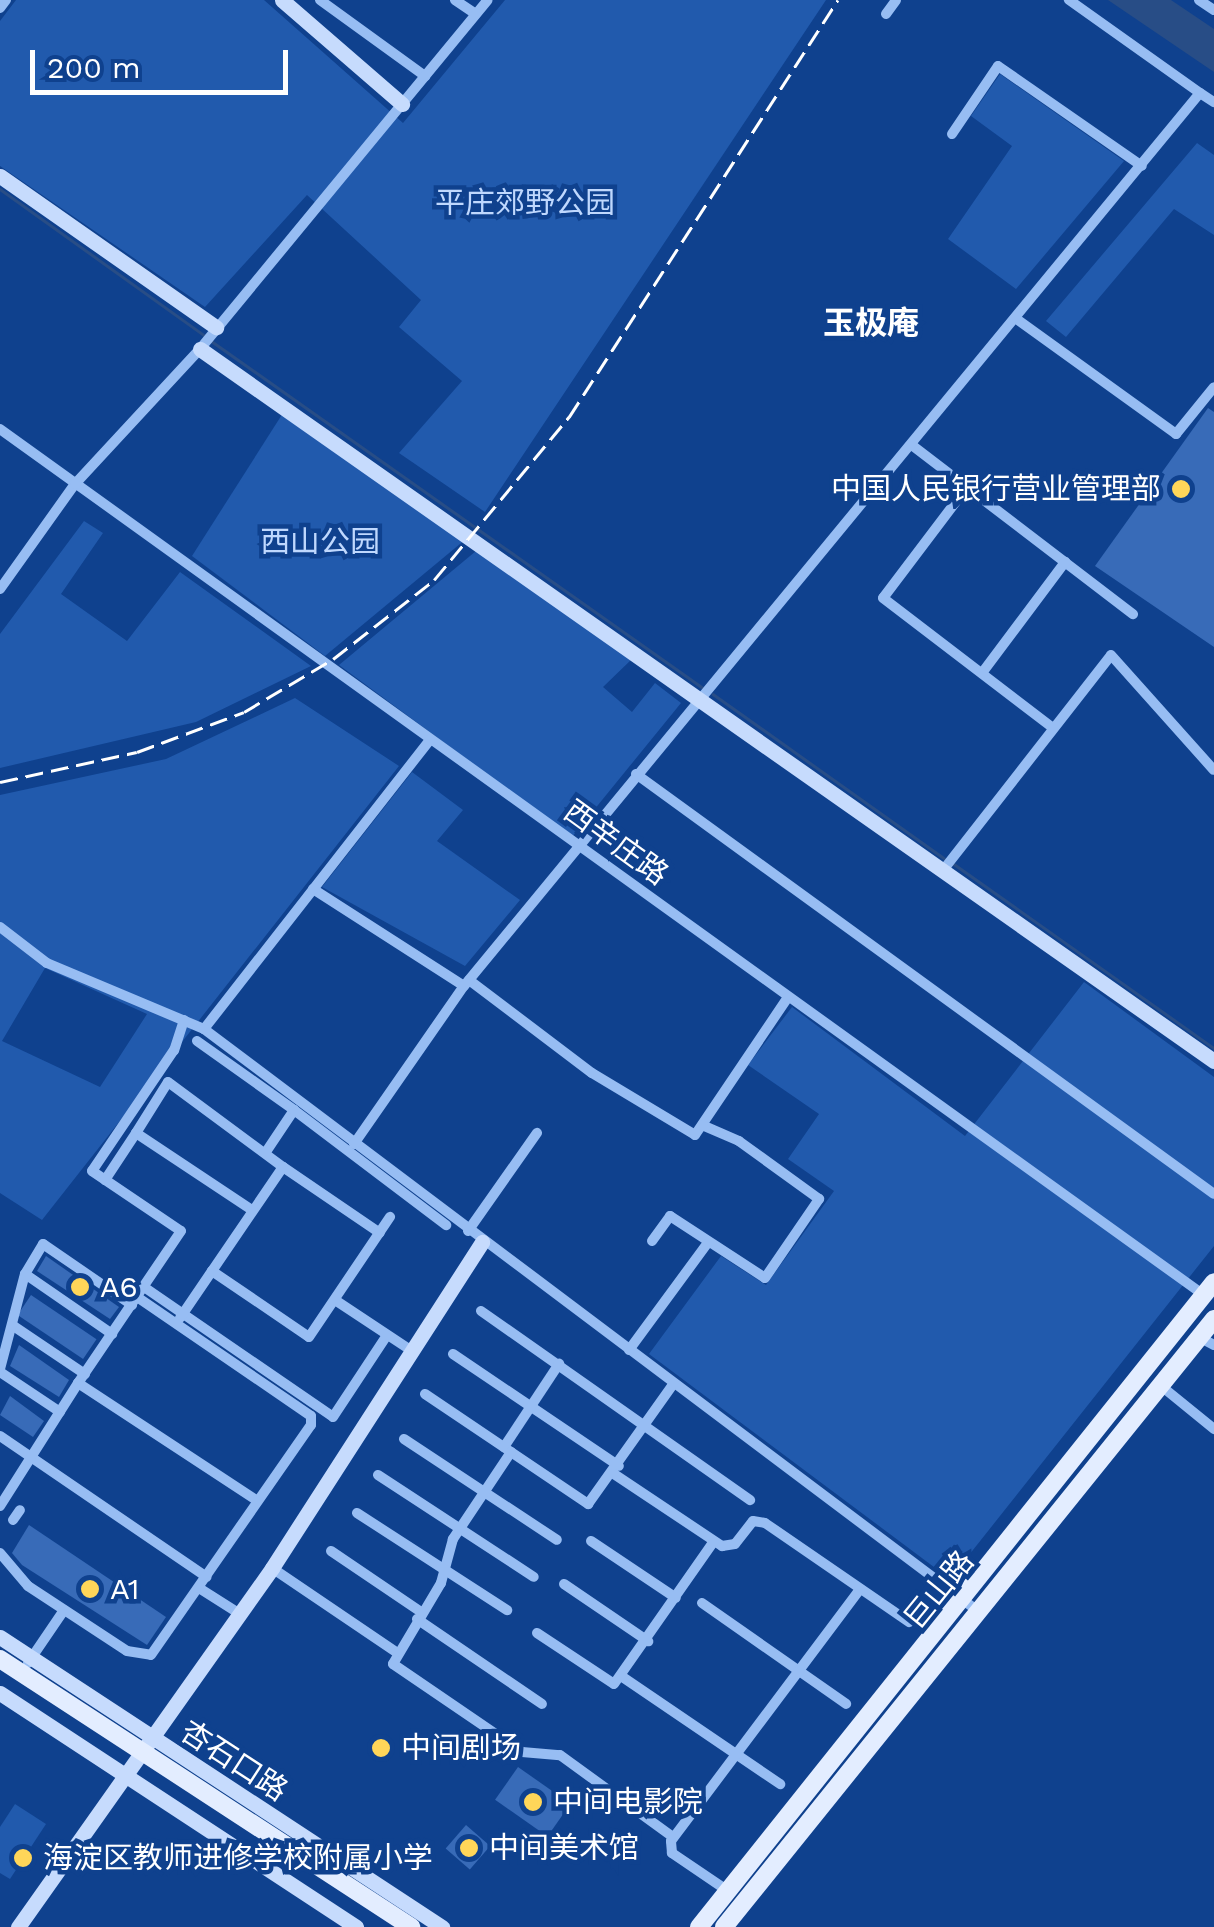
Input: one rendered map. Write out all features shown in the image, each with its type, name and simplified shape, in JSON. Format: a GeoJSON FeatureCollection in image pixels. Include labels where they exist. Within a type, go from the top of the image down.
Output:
{"type":"FeatureCollection","features":[{"type":"Feature","properties":{"kind":"main road","name":"巨山路"},"geometry":{"type":"LineString","coordinates":[[724,1927],[972,1608],[1209,1289]]}},
{"type":"Feature","properties":{"kind":"main road","name":"巨山路"},"geometry":{"type":"LineString","coordinates":[[700,1927],[1160,1385],[1206,1341],[1214,1318]]}},
{"type":"Feature","properties":{"kind":"main road","name":"杏石口路"},"geometry":{"type":"LineString","coordinates":[[0,1659],[137,1751],[322,1887],[389,1927]]}},
{"type":"Feature","properties":{"kind":"main road","name":"杏石口路"},"geometry":{"type":"LineString","coordinates":[[322,1887],[410,1927]]}},
{"type":"Feature","properties":{"kind":"street"},"geometry":{"type":"LineString","coordinates":[[0,8],[6,0]]}},
{"type":"Feature","properties":{"kind":"street"},"geometry":{"type":"LineString","coordinates":[[282,0],[402,104]]}},
{"type":"Feature","properties":{"kind":"street"},"geometry":{"type":"LineString","coordinates":[[320,0],[425,76]]}},
{"type":"Feature","properties":{"kind":"street"},"geometry":{"type":"LineString","coordinates":[[454,0],[476,14]]}},
{"type":"Feature","properties":{"kind":"street"},"geometry":{"type":"LineString","coordinates":[[0,590],[76,484],[200,349],[488,0]]}},
{"type":"Feature","properties":{"kind":"street"},"geometry":{"type":"LineString","coordinates":[[886,14],[896,0]]}},
{"type":"Feature","properties":{"kind":"street"},"geometry":{"type":"LineString","coordinates":[[1069,0],[1214,102]]}},
{"type":"Feature","properties":{"kind":"street"},"geometry":{"type":"LineString","coordinates":[[1198,0],[1214,10]]}},
{"type":"Feature","properties":{"kind":"street"},"geometry":{"type":"LineString","coordinates":[[952,134],[998,66],[1142,166]]}},
{"type":"Feature","properties":{"kind":"street"},"geometry":{"type":"LineString","coordinates":[[354,1144],[466,983],[580,848],[636,774],[704,701],[1018,320],[1200,92]]}},
{"type":"Feature","properties":{"kind":"street"},"geometry":{"type":"LineString","coordinates":[[0,176],[215,327]]}},
{"type":"Feature","properties":{"kind":"street"},"geometry":{"type":"LineString","coordinates":[[1018,320],[1176,434],[1214,387]]}},
{"type":"Feature","properties":{"kind":"street"},"geometry":{"type":"LineString","coordinates":[[200,349],[1214,1061]]}},
{"type":"Feature","properties":{"kind":"street","name":"西辛庄路"},"geometry":{"type":"LineString","coordinates":[[0,429],[788,997],[1209,1289]]}},
{"type":"Feature","properties":{"kind":"street"},"geometry":{"type":"LineString","coordinates":[[913,446],[1132,614]]}},
{"type":"Feature","properties":{"kind":"street"},"geometry":{"type":"LineString","coordinates":[[967,487],[883,598],[1052,727]]}},
{"type":"Feature","properties":{"kind":"street"},"geometry":{"type":"LineString","coordinates":[[982,673],[1065,562]]}},
{"type":"Feature","properties":{"kind":"street"},"geometry":{"type":"LineString","coordinates":[[944,869],[1111,655],[1214,770]]}},
{"type":"Feature","properties":{"kind":"street"},"geometry":{"type":"LineString","coordinates":[[204,1029],[430,740]]}},
{"type":"Feature","properties":{"kind":"street"},"geometry":{"type":"LineString","coordinates":[[636,774],[1214,1194]]}},
{"type":"Feature","properties":{"kind":"street"},"geometry":{"type":"LineString","coordinates":[[313,889],[466,983],[592,1073],[695,1135],[788,997]]}},
{"type":"Feature","properties":{"kind":"street"},"geometry":{"type":"LineString","coordinates":[[0,927],[47,963],[204,1029],[972,1608]]}},
{"type":"Feature","properties":{"kind":"street"},"geometry":{"type":"LineString","coordinates":[[1,1500],[181,1231],[92,1172],[174,1050],[184,1020]]}},
{"type":"Feature","properties":{"kind":"street"},"geometry":{"type":"LineString","coordinates":[[197,1041],[446,1225]]}},
{"type":"Feature","properties":{"kind":"street"},"geometry":{"type":"LineString","coordinates":[[105,1180],[168,1082],[380,1233]]}},
{"type":"Feature","properties":{"kind":"street"},"geometry":{"type":"LineString","coordinates":[[294,1127],[298,1113]]}},
{"type":"Feature","properties":{"kind":"street"},"geometry":{"type":"LineString","coordinates":[[266,1152],[298,1113]]}},
{"type":"Feature","properties":{"kind":"street"},"geometry":{"type":"LineString","coordinates":[[652,1241],[670,1216],[707,1244],[765,1278],[819,1200],[739,1141],[702,1125]]}},
{"type":"Feature","properties":{"kind":"street"},"geometry":{"type":"LineString","coordinates":[[136,1132],[252,1210]]}},
{"type":"Feature","properties":{"kind":"street"},"geometry":{"type":"LineString","coordinates":[[468,1231],[538,1133]]}},
{"type":"Feature","properties":{"kind":"street"},"geometry":{"type":"LineString","coordinates":[[180,1319],[283,1167]]}},
{"type":"Feature","properties":{"kind":"street"},"geometry":{"type":"LineString","coordinates":[[212,1271],[306,1340],[390,1217]]}},
{"type":"Feature","properties":{"kind":"street"},"geometry":{"type":"LineString","coordinates":[[18,1927],[137,1751],[272,1568],[409,1349],[482,1242]]}},
{"type":"Feature","properties":{"kind":"street"},"geometry":{"type":"LineString","coordinates":[[60,1412],[0,1371],[25,1274],[43,1244],[180,1319],[333,1417],[387,1335]]}},
{"type":"Feature","properties":{"kind":"street"},"geometry":{"type":"LineString","coordinates":[[629,1350],[707,1244]]}},
{"type":"Feature","properties":{"kind":"street"},"geometry":{"type":"LineString","coordinates":[[25,1274],[112,1334]]}},
{"type":"Feature","properties":{"kind":"street"},"geometry":{"type":"LineString","coordinates":[[335,1300],[409,1349]]}},
{"type":"Feature","properties":{"kind":"street"},"geometry":{"type":"LineString","coordinates":[[481,1311],[750,1500]]}},
{"type":"Feature","properties":{"kind":"street"},"geometry":{"type":"LineString","coordinates":[[0,1553],[28,1586],[64,1610],[145,1657],[158,1651],[310,1416],[180,1319]]}},
{"type":"Feature","properties":{"kind":"street"},"geometry":{"type":"LineString","coordinates":[[12,1325],[82,1379],[256,1500]]}},
{"type":"Feature","properties":{"kind":"street"},"geometry":{"type":"LineString","coordinates":[[453,1354],[714,1541],[732,1546],[761,1522],[910,1622]]}},
{"type":"Feature","properties":{"kind":"street"},"geometry":{"type":"LineString","coordinates":[[559,1364],[459,1530],[445,1568],[396,1652],[393,1664],[510,1745],[560,1756],[674,1837]]}},
{"type":"Feature","properties":{"kind":"street"},"geometry":{"type":"LineString","coordinates":[[425,1394],[588,1504],[617,1470],[674,1383]]}},
{"type":"Feature","properties":{"kind":"street"},"geometry":{"type":"LineString","coordinates":[[1160,1385],[1214,1428]]}},
{"type":"Feature","properties":{"kind":"street"},"geometry":{"type":"LineString","coordinates":[[0,1436],[208,1577]]}},
{"type":"Feature","properties":{"kind":"street"},"geometry":{"type":"LineString","coordinates":[[404,1438],[557,1540]]}},
{"type":"Feature","properties":{"kind":"street"},"geometry":{"type":"LineString","coordinates":[[378,1475],[534,1577]]}},
{"type":"Feature","properties":{"kind":"street"},"geometry":{"type":"LineString","coordinates":[[357,1513],[506,1610]]}},
{"type":"Feature","properties":{"kind":"street"},"geometry":{"type":"LineString","coordinates":[[592,1541],[676,1598]]}},
{"type":"Feature","properties":{"kind":"street"},"geometry":{"type":"LineString","coordinates":[[537,1633],[614,1684],[624,1678],[714,1541]]}},
{"type":"Feature","properties":{"kind":"street"},"geometry":{"type":"LineString","coordinates":[[331,1551],[542,1704]]}},
{"type":"Feature","properties":{"kind":"street"},"geometry":{"type":"LineString","coordinates":[[272,1568],[396,1652]]}},
{"type":"Feature","properties":{"kind":"street"},"geometry":{"type":"LineString","coordinates":[[564,1584],[648,1641]]}},
{"type":"Feature","properties":{"kind":"street"},"geometry":{"type":"LineString","coordinates":[[199,1588],[240,1614]]}},
{"type":"Feature","properties":{"kind":"street"},"geometry":{"type":"LineString","coordinates":[[728,1891],[672,1853],[674,1837],[786,1680],[803,1674],[860,1589]]}},
{"type":"Feature","properties":{"kind":"street"},"geometry":{"type":"LineString","coordinates":[[702,1603],[846,1704]]}},
{"type":"Feature","properties":{"kind":"street"},"geometry":{"type":"LineString","coordinates":[[16,1669],[64,1610]]}},
{"type":"Feature","properties":{"kind":"street","name":"杏石口路"},"geometry":{"type":"LineString","coordinates":[[0,1637],[16,1669],[137,1751],[442,1927]]}},
{"type":"Feature","properties":{"kind":"street"},"geometry":{"type":"LineString","coordinates":[[624,1678],[780,1784]]}},
{"type":"Feature","properties":{"kind":"street","name":"杏石口路"},"geometry":{"type":"LineString","coordinates":[[0,1694],[118,1778],[322,1887],[356,1927]]}},
{"type":"Feature","properties":{"kind":"green space","name":"平庄郊野公园"},"geometry":{"type":"Polygon","coordinates":[[[16,0],[264,0],[403,123],[505,0],[826,0],[485,512],[399,453],[462,381],[399,327],[421,300],[307,195],[205,307],[0,166],[0,21],[16,0]]]}},
{"type":"Feature","properties":{"kind":"green space"},"geometry":{"type":"Polygon","coordinates":[[[1000,74],[1124,161],[1016,289],[948,239],[1012,146],[971,116],[1000,74]]]}},
{"type":"Feature","properties":{"kind":"green space"},"geometry":{"type":"Polygon","coordinates":[[[1197,143],[1214,155],[1214,235],[1174,209],[1066,337],[1046,321],[1197,143]]]}},
{"type":"Feature","properties":{"kind":"green space","name":"西山公园"},"geometry":{"type":"Polygon","coordinates":[[[283,413],[466,539],[325,656],[192,556],[283,413]]]}},
{"type":"Feature","properties":{"kind":"green space"},"geometry":{"type":"Polygon","coordinates":[[[84,521],[103,533],[61,594],[127,641],[180,572],[311,666],[196,722],[0,768],[0,634],[84,521]]]}},
{"type":"Feature","properties":{"kind":"green space"},"geometry":{"type":"Polygon","coordinates":[[[476,551],[632,659],[603,687],[632,712],[655,683],[681,703],[572,837],[339,665],[476,551]]]}},
{"type":"Feature","properties":{"kind":"green space"},"geometry":{"type":"Polygon","coordinates":[[[295,698],[399,766],[42,1220],[0,1193],[0,795],[166,759],[295,698]],[[45,968],[2,1041],[100,1087],[147,1014],[45,968]]]}},
{"type":"Feature","properties":{"kind":"green space"},"geometry":{"type":"Polygon","coordinates":[[[412,772],[463,810],[437,841],[520,900],[465,966],[322,887],[412,772]]]}},
{"type":"Feature","properties":{"kind":"green space"},"geometry":{"type":"Polygon","coordinates":[[[1084,982],[1214,1077],[1214,1246],[950,1579],[649,1354],[721,1256],[766,1285],[834,1191],[788,1159],[819,1114],[748,1065],[792,1007],[965,1136],[1084,982]]]}},
{"type":"Feature","properties":{"kind":"green space"},"geometry":{"type":"Polygon","coordinates":[[[15,1804],[46,1824],[10,1879],[0,1873],[0,1827],[15,1804]]]}},
{"type":"Feature","properties":{"kind":"shaded area"},"geometry":{"type":"Polygon","coordinates":[[[1108,0],[1171,0],[1214,29],[1214,72],[1108,0]]]}},
{"type":"Feature","properties":{"kind":"building","name":"中国人民银行营业管理部"},"geometry":{"type":"Polygon","coordinates":[[[1208,408],[1214,412],[1214,647],[1095,566],[1208,408]]]}},
{"type":"Feature","properties":{"kind":"building","name":"A6"},"geometry":{"type":"Polygon","coordinates":[[[46,1256],[119,1307],[110,1319],[37,1271],[46,1256]]]}},
{"type":"Feature","properties":{"kind":"building"},"geometry":{"type":"Polygon","coordinates":[[[31,1295],[96,1339],[83,1359],[18,1315],[31,1295]]]}},
{"type":"Feature","properties":{"kind":"building"},"geometry":{"type":"Polygon","coordinates":[[[19,1345],[69,1380],[59,1397],[10,1366],[19,1345]]]}},
{"type":"Feature","properties":{"kind":"building"},"geometry":{"type":"Polygon","coordinates":[[[10,1396],[44,1421],[33,1437],[0,1415],[10,1396]]]}},
{"type":"Feature","properties":{"kind":"building","name":"A1"},"geometry":{"type":"Polygon","coordinates":[[[29,1525],[166,1617],[147,1645],[22,1565],[12,1553],[29,1525]]]}},
{"type":"Feature","properties":{"kind":"building","name":"中间电影院"},"geometry":{"type":"Polygon","coordinates":[[[518,1767],[570,1804],[547,1836],[495,1800],[518,1767]]]}},
{"type":"Feature","properties":{"kind":"building","name":"中间美术馆"},"geometry":{"type":"Polygon","coordinates":[[[466,1825],[490,1846],[470,1869],[446,1848],[466,1825]]]}},
{"type":"Feature","properties":{"kind":"waterway"},"geometry":{"type":"LineString","coordinates":[[0,189],[204,335]]}},
{"type":"Feature","properties":{"kind":"waterway"},"geometry":{"type":"LineString","coordinates":[[210,340],[706,690]]}},
{"type":"Feature","properties":{"kind":"waterway"},"geometry":{"type":"LineString","coordinates":[[713,694],[947,860]]}},
{"type":"Feature","properties":{"kind":"waterway"},"geometry":{"type":"LineString","coordinates":[[954,864],[1214,1048]]}},
{"type":"Feature","properties":{"kind":"railway"},"geometry":{"type":"LineString","coordinates":[[0,782],[137,752],[244,712],[333,659],[434,580],[569,417],[838,0]]}},
{"type":"Feature","properties":{"kind":"place","name":"中国人民银行营业管理部"},"geometry":{"type":"Point","coordinates":[1181,489]}},
{"type":"Feature","properties":{"kind":"place","name":"A6"},"geometry":{"type":"Point","coordinates":[80,1287]}},
{"type":"Feature","properties":{"kind":"place","name":"A1"},"geometry":{"type":"Point","coordinates":[90,1589]}},
{"type":"Feature","properties":{"kind":"place","name":"中间剧场"},"geometry":{"type":"Point","coordinates":[381,1748]}},
{"type":"Feature","properties":{"kind":"place","name":"中间电影院"},"geometry":{"type":"Point","coordinates":[533,1802]}},
{"type":"Feature","properties":{"kind":"place","name":"中间美术馆"},"geometry":{"type":"Point","coordinates":[469,1848]}},
{"type":"Feature","properties":{"kind":"place","name":"海淀区教师进修学校附属小学"},"geometry":{"type":"Point","coordinates":[23,1858]}},
{"type":"Feature","properties":{"kind":"district","name":"玉极庵"},"geometry":{"type":"Point","coordinates":[871,323]}}]}
